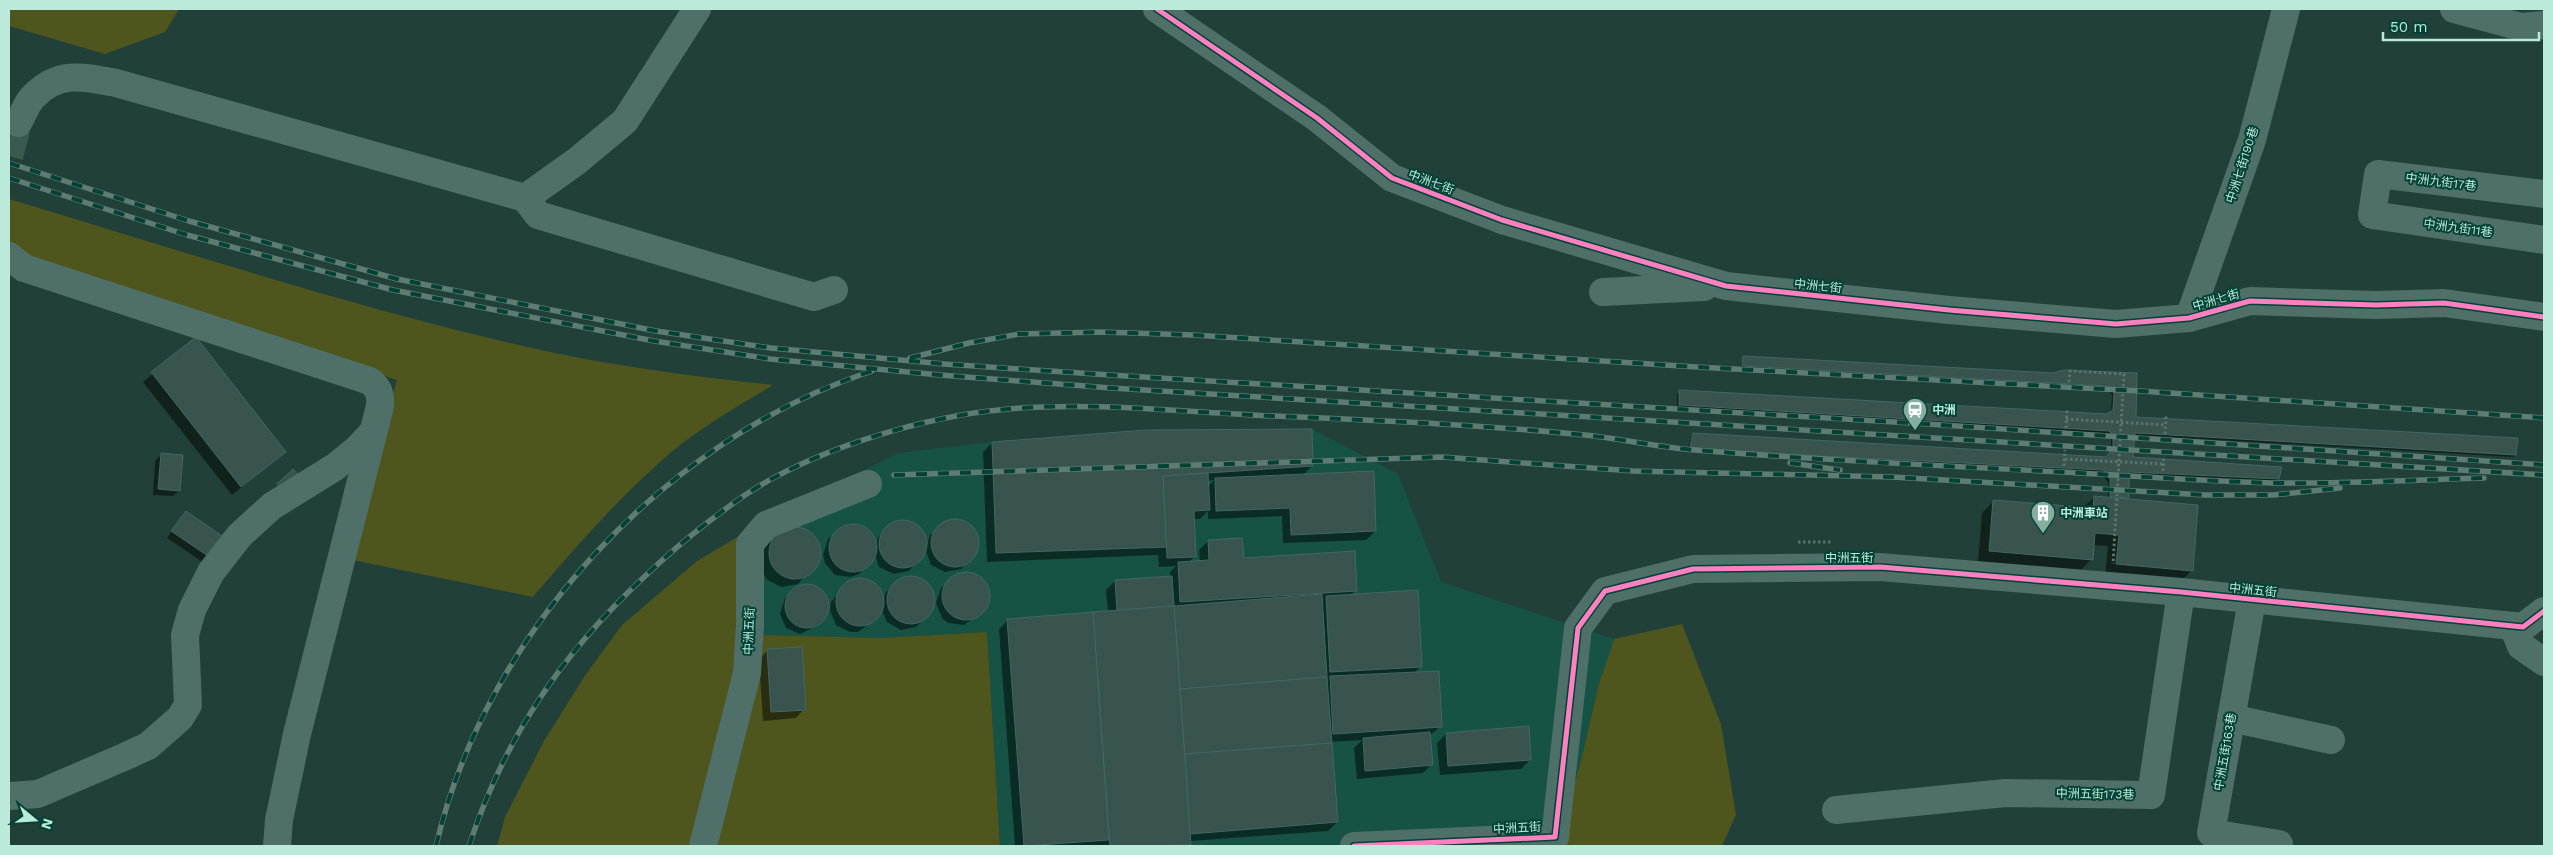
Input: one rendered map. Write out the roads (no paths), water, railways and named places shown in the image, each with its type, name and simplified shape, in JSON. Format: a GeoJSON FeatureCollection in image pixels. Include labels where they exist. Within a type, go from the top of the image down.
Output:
{"type":"FeatureCollection","features":[{"type":"Feature","properties":{"kind":"street"},"geometry":{"type":"LineString","coordinates":[[525,198],[578,160],[625,121],[697,9]]}},
{"type":"Feature","properties":{"kind":"street","name":"中洲七街"},"geometry":{"type":"LineString","coordinates":[[1156,9],[1317,118],[1392,178],[1502,220],[1726,286],[1949,310],[2116,324],[2189,318],[2250,301],[2376,305],[2444,303],[2544,317]]}},
{"type":"Feature","properties":{"kind":"street","name":"中洲七街190巷"},"geometry":{"type":"LineString","coordinates":[[2189,318],[2252,140],[2286,9]]}},
{"type":"Feature","properties":{"kind":"street"},"geometry":{"type":"LineString","coordinates":[[2454,9],[2521,27],[2544,24]]}},
{"type":"Feature","properties":{"kind":"street"},"geometry":{"type":"LineString","coordinates":[[18,124],[33,96],[52,82],[78,75],[116,83],[525,198],[538,215],[814,297],[834,290]]}},
{"type":"Feature","properties":{"kind":"street","name":"中洲九街17巷"},"geometry":{"type":"LineString","coordinates":[[2372,215],[2378,174],[2544,194]]}},
{"type":"Feature","properties":{"kind":"street","name":"中洲九街11巷"},"geometry":{"type":"LineString","coordinates":[[2372,215],[2544,240]]}},
{"type":"Feature","properties":{"kind":"street"},"geometry":{"type":"LineString","coordinates":[[9,256],[24,268],[370,381],[377,387],[381,395],[374,431],[297,734],[279,820],[277,846]]}},
{"type":"Feature","properties":{"kind":"street"},"geometry":{"type":"LineString","coordinates":[[1603,292],[1726,286]]}},
{"type":"Feature","properties":{"kind":"street"},"geometry":{"type":"LineString","coordinates":[[9,796],[38,794],[116,761],[148,746],[180,718],[188,704],[185,635],[192,610],[211,572],[240,535],[272,506],[335,467],[357,449],[374,431]]}},
{"type":"Feature","properties":{"kind":"street","name":"中洲五街"},"geometry":{"type":"LineString","coordinates":[[703,846],[747,673],[750,625],[750,544],[766,525],[868,484]]}},
{"type":"Feature","properties":{"kind":"street","name":"中洲五街"},"geometry":{"type":"LineString","coordinates":[[1354,846],[1555,837],[1578,628],[1604,591],[1693,569],[1880,568],[2181,592],[2523,627],[2544,611]]}},
{"type":"Feature","properties":{"kind":"street","name":"中洲五街173巷"},"geometry":{"type":"LineString","coordinates":[[1836,810],[2005,793],[2151,795],[2181,592]]}},
{"type":"Feature","properties":{"kind":"street","name":"中洲五街163巷"},"geometry":{"type":"LineString","coordinates":[[2252,600],[2211,833],[2279,844],[2278,846]]}},
{"type":"Feature","properties":{"kind":"street"},"geometry":{"type":"LineString","coordinates":[[2513,626],[2521,646],[2544,662]]}},
{"type":"Feature","properties":{"kind":"street"},"geometry":{"type":"LineString","coordinates":[[2231,718],[2331,740]]}},
{"type":"Feature","properties":{"kind":"tunnel"},"geometry":{"type":"LineString","coordinates":[[9,156],[18,123]]}},
{"type":"Feature","properties":{"kind":"railway"},"geometry":{"type":"LineString","coordinates":[[9,163],[189,221],[397,279],[656,331],[771,348],[944,364],[1110,375],[1927,424],[2544,465]]}},
{"type":"Feature","properties":{"kind":"railway"},"geometry":{"type":"LineString","coordinates":[[9,178],[187,235],[393,290],[654,341],[770,359],[940,375],[1111,388],[2544,475]]}},
{"type":"Feature","properties":{"kind":"railway"},"geometry":{"type":"LineString","coordinates":[[910,358],[969,343],[1019,334],[1101,332],[1193,335],[1697,367],[2140,391],[2544,418]]}},
{"type":"Feature","properties":{"kind":"railway"},"geometry":{"type":"LineString","coordinates":[[436,846],[460,767],[496,692],[541,620],[595,554],[656,495],[723,444],[796,402],[872,371]]}},
{"type":"Feature","properties":{"kind":"railway"},"geometry":{"type":"LineString","coordinates":[[469,846],[499,770],[517,735],[538,701],[560,669],[585,638],[612,608],[667,556],[745,495],[773,478],[837,449],[871,437],[942,419],[976,413],[1038,407],[1130,408],[1502,428],[1585,435],[1681,449],[1741,454],[2194,480],[2299,483],[2484,478]]}},
{"type":"Feature","properties":{"kind":"railway"},"geometry":{"type":"LineString","coordinates":[[894,475],[1442,457],[1633,471],[1892,477],[2205,495],[2273,495],[2340,488]]}},
{"type":"Feature","properties":{"kind":"railway"},"geometry":{"type":"LineString","coordinates":[[1790,463],[1840,470]]}},
{"type":"Feature","properties":{"kind":"place","name":"中洲"},"geometry":{"type":"Point","coordinates":[1915,431]}},
{"type":"Feature","properties":{"kind":"place","name":"中洲車站"},"geometry":{"type":"Point","coordinates":[2043,534]}}]}
